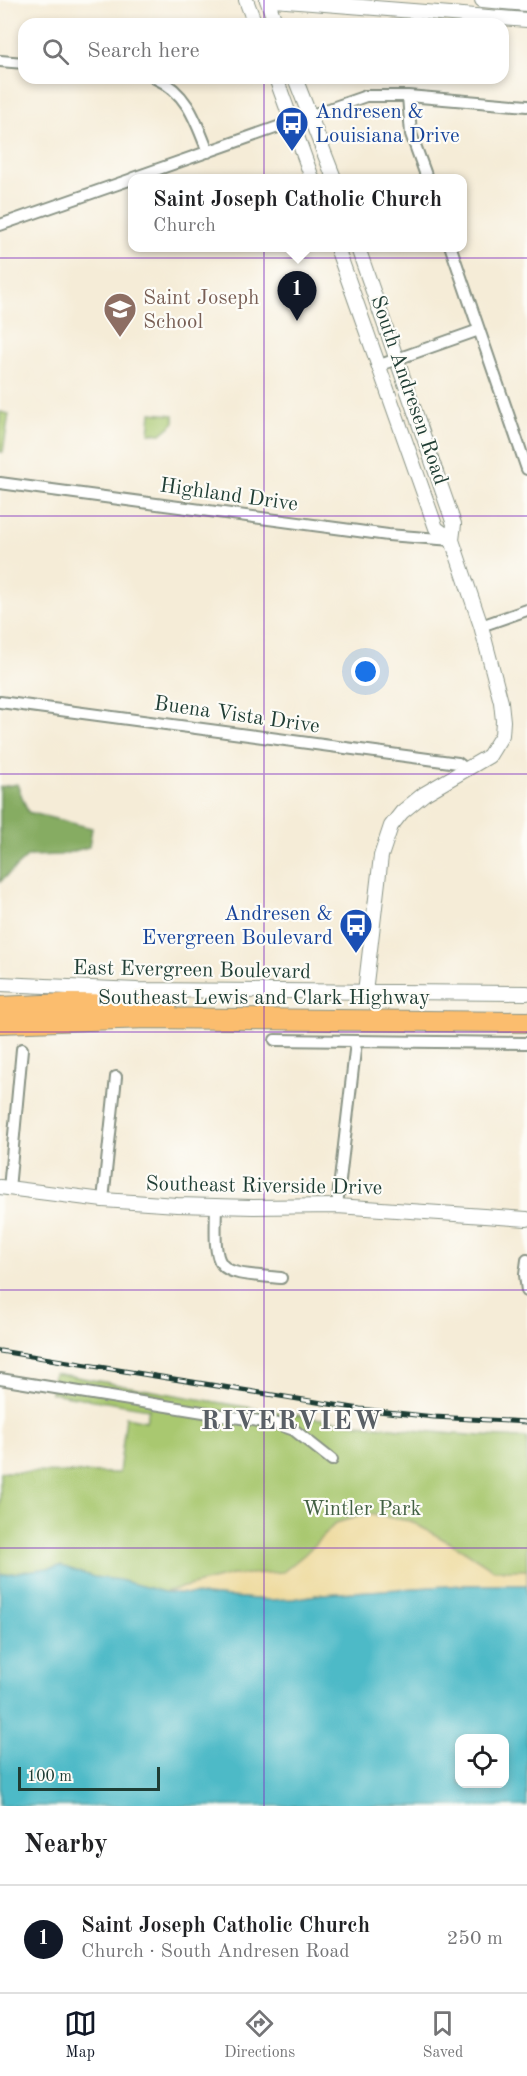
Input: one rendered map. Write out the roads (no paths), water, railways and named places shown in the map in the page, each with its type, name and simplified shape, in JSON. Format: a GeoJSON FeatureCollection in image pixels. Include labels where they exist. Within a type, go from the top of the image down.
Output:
{"type":"FeatureCollection","features":[{"type":"Feature","properties":{"kind":"highway","name":"Southeast Lewis and Clark Highway"},"geometry":{"type":"LineString","coordinates":[[0,1006],[65,1004],[527,1009]]}},
{"type":"Feature","properties":{"kind":"highway","name":"Southeast Lewis and Clark Highway"},"geometry":{"type":"LineString","coordinates":[[0,1023],[148,1018],[527,1022]]}},
{"type":"Feature","properties":{"kind":"street"},"geometry":{"type":"LineString","coordinates":[[246,0],[253,18]]}},
{"type":"Feature","properties":{"kind":"street"},"geometry":{"type":"LineString","coordinates":[[267,0],[274,18]]}},
{"type":"Feature","properties":{"kind":"street"},"geometry":{"type":"LineString","coordinates":[[274,0],[502,18]]}},
{"type":"Feature","properties":{"kind":"street"},"geometry":{"type":"LineString","coordinates":[[482,0],[527,4]]}},
{"type":"Feature","properties":{"kind":"street"},"geometry":{"type":"LineString","coordinates":[[509,19],[527,20]]}},
{"type":"Feature","properties":{"kind":"street"},"geometry":{"type":"LineString","coordinates":[[0,61],[18,62]]}},
{"type":"Feature","properties":{"kind":"street"},"geometry":{"type":"LineString","coordinates":[[166,84],[182,96],[190,109],[208,152]]}},
{"type":"Feature","properties":{"kind":"street"},"geometry":{"type":"LineString","coordinates":[[278,84],[311,174]]}},
{"type":"Feature","properties":{"kind":"street"},"geometry":{"type":"LineString","coordinates":[[297,84],[332,174]]}},
{"type":"Feature","properties":{"kind":"street"},"geometry":{"type":"LineString","coordinates":[[146,174],[366,96],[408,96],[527,106]]}},
{"type":"Feature","properties":{"kind":"street"},"geometry":{"type":"LineString","coordinates":[[408,96],[411,135],[425,174]]}},
{"type":"Feature","properties":{"kind":"street"},"geometry":{"type":"LineString","coordinates":[[0,225],[128,180]]}},
{"type":"Feature","properties":{"kind":"street","name":"South Andresen Road"},"geometry":{"type":"LineString","coordinates":[[338,252],[436,528],[452,540]]}},
{"type":"Feature","properties":{"kind":"street","name":"South Andresen Road"},"geometry":{"type":"LineString","coordinates":[[359,252],[454,524],[452,540],[481,626],[501,702],[503,721],[502,735],[489,756],[424,794],[402,812],[391,826],[381,856],[364,992]]}},
{"type":"Feature","properties":{"kind":"street"},"geometry":{"type":"LineString","coordinates":[[452,252],[527,469]]}},
{"type":"Feature","properties":{"kind":"street"},"geometry":{"type":"LineString","coordinates":[[380,365],[479,330]]}},
{"type":"Feature","properties":{"kind":"street","name":"Highland Drive"},"geometry":{"type":"LineString","coordinates":[[0,483],[388,535],[452,540]]}},
{"type":"Feature","properties":{"kind":"street"},"geometry":{"type":"LineString","coordinates":[[481,626],[527,610]]}},
{"type":"Feature","properties":{"kind":"street","name":"Buena Vista Drive"},"geometry":{"type":"LineString","coordinates":[[0,702],[458,763],[467,770]]}},
{"type":"Feature","properties":{"kind":"street","name":"East Evergreen Boulevard"},"geometry":{"type":"LineString","coordinates":[[0,984],[127,990],[527,993]]}},
{"type":"Feature","properties":{"kind":"street"},"geometry":{"type":"LineString","coordinates":[[275,1040],[527,1043]]}},
{"type":"Feature","properties":{"kind":"street"},"geometry":{"type":"LineString","coordinates":[[336,1206],[356,1042]]}},
{"type":"Feature","properties":{"kind":"street"},"geometry":{"type":"LineString","coordinates":[[5,1188],[22,1049]]}},
{"type":"Feature","properties":{"kind":"street"},"geometry":{"type":"LineString","coordinates":[[103,1200],[116,1077]]}},
{"type":"Feature","properties":{"kind":"street","name":"Southeast Riverside Drive"},"geometry":{"type":"LineString","coordinates":[[5,1188],[103,1200],[216,1206],[336,1206],[527,1219]]}},
{"type":"Feature","properties":{"kind":"street"},"geometry":{"type":"LineString","coordinates":[[216,1206],[215,1249],[221,1264],[235,1273],[281,1278]]}},
{"type":"Feature","properties":{"kind":"street"},"geometry":{"type":"LineString","coordinates":[[527,1260],[525,1275],[527,1291]]}},
{"type":"Feature","properties":{"kind":"street"},"geometry":{"type":"LineString","coordinates":[[0,1379],[277,1424],[294,1430],[332,1460]]}},
{"type":"Feature","properties":{"kind":"water"},"geometry":{"type":"Polygon","coordinates":[[[61,1566],[94,1577],[119,1580],[164,1592],[269,1600],[323,1594],[464,1585],[527,1585],[527,1806],[0,1806],[0,1575],[61,1566]]]}},
{"type":"Feature","properties":{"kind":"railway"},"geometry":{"type":"LineString","coordinates":[[0,1351],[360,1409],[434,1417],[527,1422]]}},
{"type":"Feature","properties":{"kind":"place","name":"Andresen & Louisiana Drive"},"geometry":{"type":"Point","coordinates":[292,152]}},
{"type":"Feature","properties":{"kind":"place","name":"Saint Joseph Catholic Church"},"geometry":{"type":"Point","coordinates":[297,321]}},
{"type":"Feature","properties":{"kind":"place","name":"Saint Joseph School"},"geometry":{"type":"Point","coordinates":[120,338]}},
{"type":"Feature","properties":{"kind":"place","name":"Andresen & Evergreen Boulevard"},"geometry":{"type":"Point","coordinates":[356,954]}},
{"type":"Feature","properties":{"kind":"district","name":"RIVERVIEW"},"geometry":{"type":"Point","coordinates":[292,1420]}},
{"type":"Feature","properties":{"kind":"park label","name":"Wintler Park"},"geometry":{"type":"Point","coordinates":[362,1508]}}]}
